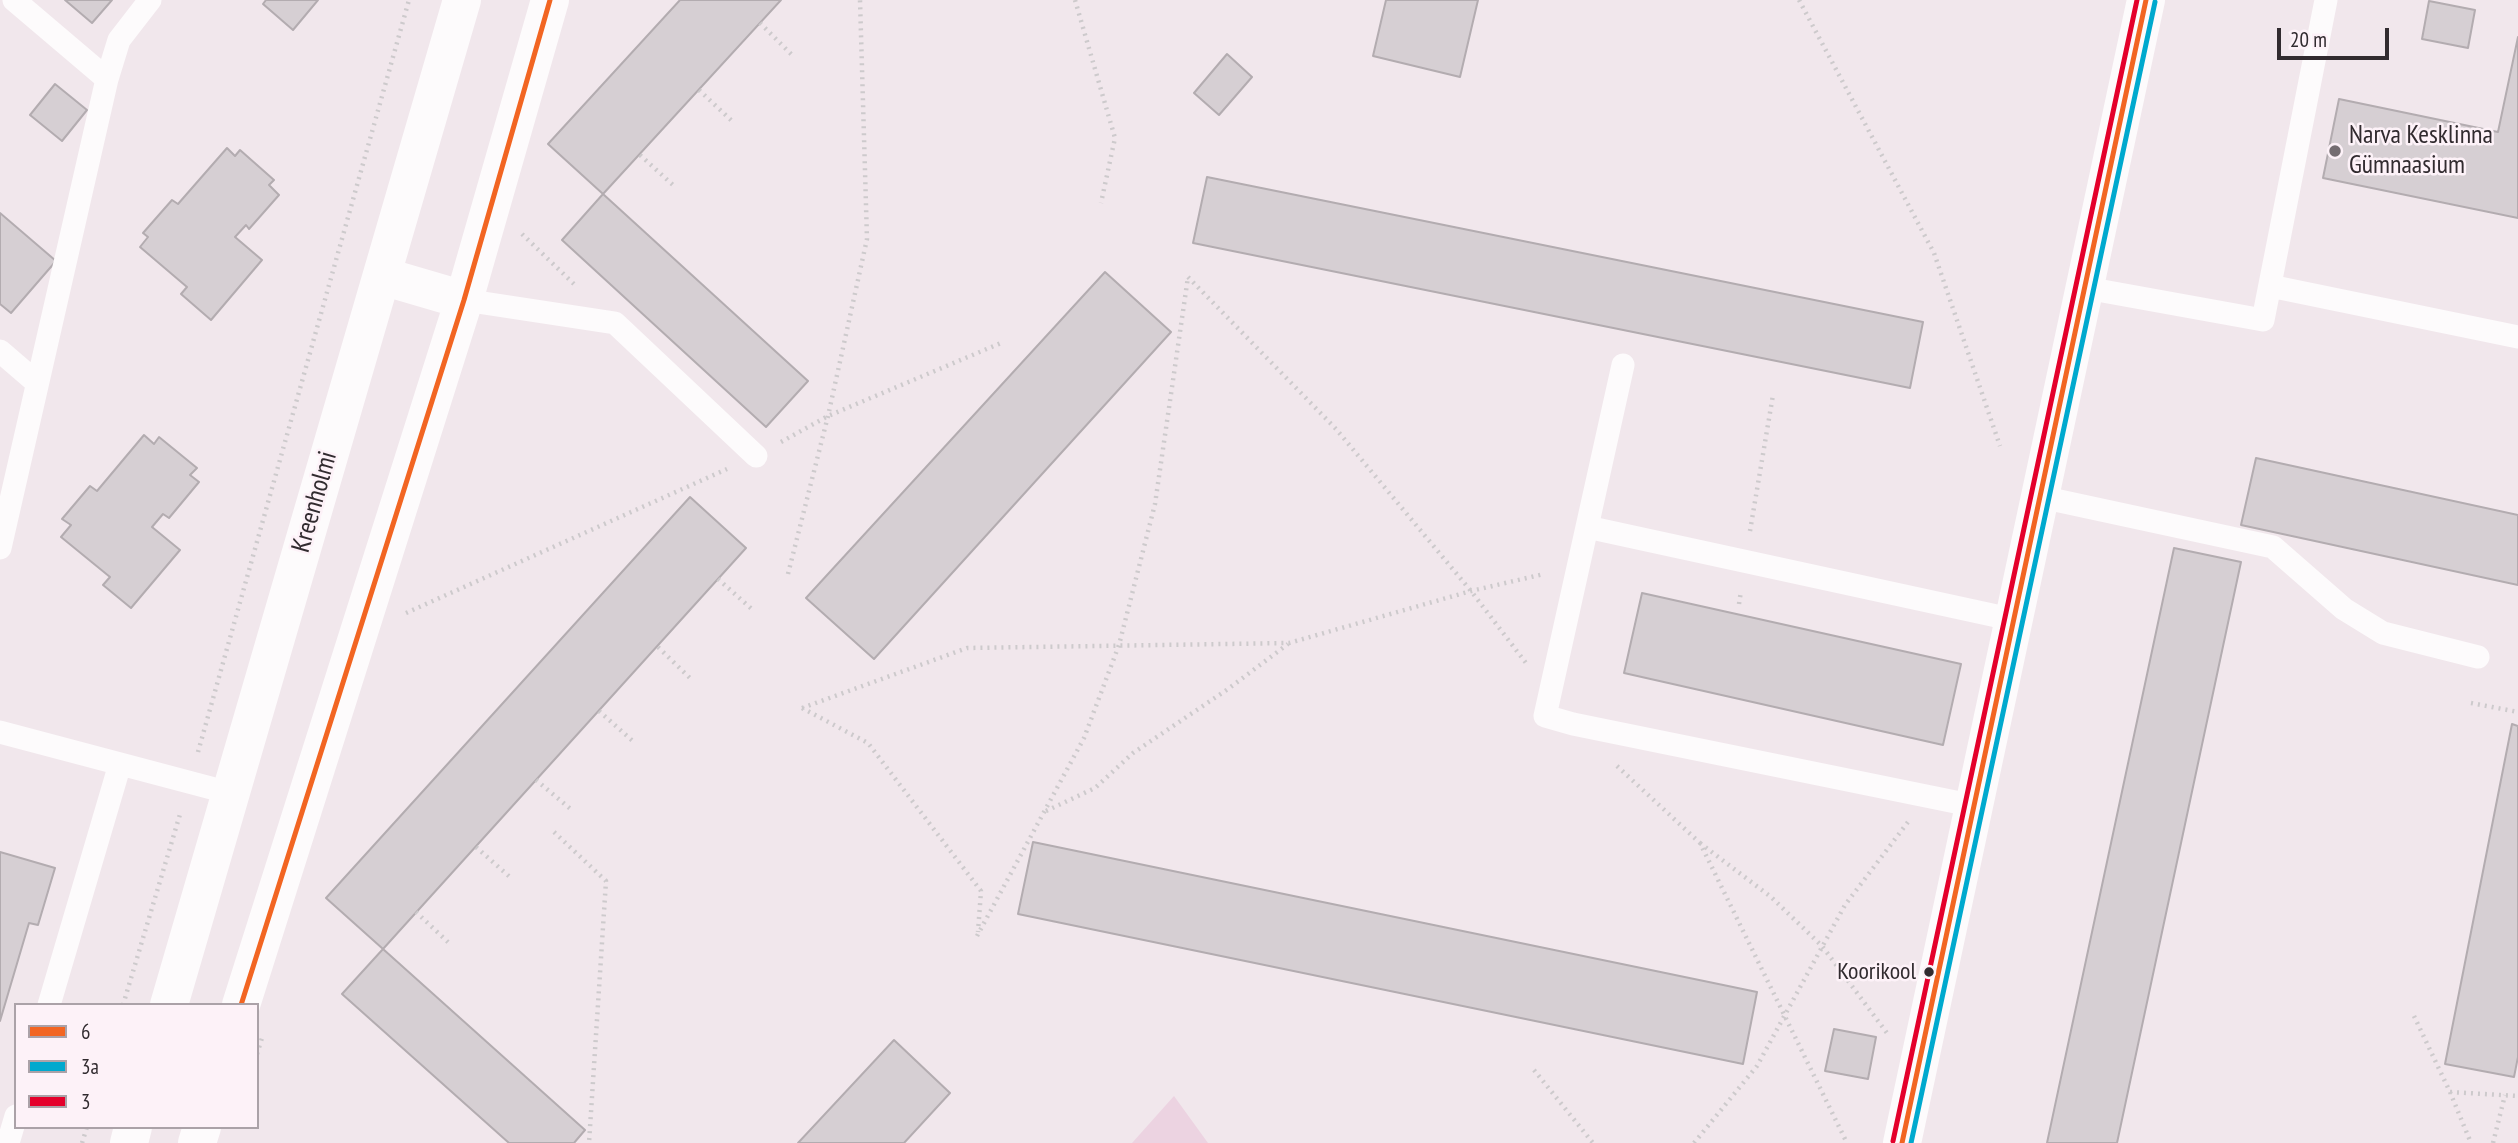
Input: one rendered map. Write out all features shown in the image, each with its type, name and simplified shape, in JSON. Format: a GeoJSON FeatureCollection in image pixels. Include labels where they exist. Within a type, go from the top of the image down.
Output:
{"type":"FeatureCollection","features":[{"type":"Feature","properties":{"kind":"main road","name":"Kreenholmi"},"geometry":{"type":"LineString","coordinates":[[170,1003],[462,0]]}},
{"type":"Feature","properties":{"kind":"main road"},"geometry":{"type":"LineString","coordinates":[[242,1003],[464,300],[550,0]]}},
{"type":"Feature","properties":{"kind":"main road"},"geometry":{"type":"LineString","coordinates":[[1902,1143],[2146,0]]}},
{"type":"Feature","properties":{"kind":"main road"},"geometry":{"type":"LineString","coordinates":[[382,276],[464,300]]}},
{"type":"Feature","properties":{"kind":"lane"},"geometry":{"type":"LineString","coordinates":[[14,0],[107,79]]}},
{"type":"Feature","properties":{"kind":"lane"},"geometry":{"type":"LineString","coordinates":[[0,548],[107,79],[119,40],[150,0]]}},
{"type":"Feature","properties":{"kind":"lane"},"geometry":{"type":"LineString","coordinates":[[2086,288],[2263,320],[2326,0]]}},
{"type":"Feature","properties":{"kind":"lane"},"geometry":{"type":"LineString","coordinates":[[2270,286],[2518,337]]}},
{"type":"Feature","properties":{"kind":"lane"},"geometry":{"type":"LineString","coordinates":[[464,300],[615,323],[756,456]]}},
{"type":"Feature","properties":{"kind":"lane"},"geometry":{"type":"LineString","coordinates":[[0,351],[36,382]]}},
{"type":"Feature","properties":{"kind":"lane"},"geometry":{"type":"LineString","coordinates":[[1623,365],[1548,692],[1545,716],[1587,727],[1975,806]]}},
{"type":"Feature","properties":{"kind":"lane"},"geometry":{"type":"LineString","coordinates":[[2041,497],[2273,547],[2344,609],[2383,633],[2478,657]]}},
{"type":"Feature","properties":{"kind":"lane"},"geometry":{"type":"LineString","coordinates":[[1587,527],[2015,620]]}},
{"type":"Feature","properties":{"kind":"lane"},"geometry":{"type":"LineString","coordinates":[[0,732],[230,793]]}},
{"type":"Feature","properties":{"kind":"lane"},"geometry":{"type":"LineString","coordinates":[[50,1003],[120,764]]}},
{"type":"Feature","properties":{"kind":"lane"},"geometry":{"type":"LineString","coordinates":[[8,1143],[14,1122]]}},
{"type":"Feature","properties":{"kind":"path"},"geometry":{"type":"LineString","coordinates":[[124,1003],[189,783],[409,0]]}},
{"type":"Feature","properties":{"kind":"path"},"geometry":{"type":"LineString","coordinates":[[789,574],[828,416],[867,239],[860,0]]}},
{"type":"Feature","properties":{"kind":"path"},"geometry":{"type":"LineString","coordinates":[[1076,0],[1115,138],[1101,203]]}},
{"type":"Feature","properties":{"kind":"path"},"geometry":{"type":"LineString","coordinates":[[1799,0],[1934,253],[2000,446]]}},
{"type":"Feature","properties":{"kind":"path"},"geometry":{"type":"LineString","coordinates":[[760,23],[793,56]]}},
{"type":"Feature","properties":{"kind":"path"},"geometry":{"type":"LineString","coordinates":[[699,90],[732,121]]}},
{"type":"Feature","properties":{"kind":"path"},"geometry":{"type":"LineString","coordinates":[[640,155],[673,185]]}},
{"type":"Feature","properties":{"kind":"path"},"geometry":{"type":"LineString","coordinates":[[1188,277],[1155,504],[1119,645],[1084,738],[977,936],[981,891],[868,743],[802,708],[967,648],[1119,645],[1289,643],[1471,591],[1578,567]]}},
{"type":"Feature","properties":{"kind":"path"},"geometry":{"type":"LineString","coordinates":[[397,617],[756,456],[828,416],[1000,343]]}},
{"type":"Feature","properties":{"kind":"path"},"geometry":{"type":"LineString","coordinates":[[1739,604],[1773,395]]}},
{"type":"Feature","properties":{"kind":"path"},"geometry":{"type":"LineString","coordinates":[[718,579],[754,611]]}},
{"type":"Feature","properties":{"kind":"path"},"geometry":{"type":"LineString","coordinates":[[1045,811],[1095,788],[1133,752],[1228,689],[1289,643]]}},
{"type":"Feature","properties":{"kind":"path"},"geometry":{"type":"LineString","coordinates":[[658,647],[692,680]]}},
{"type":"Feature","properties":{"kind":"path"},"geometry":{"type":"LineString","coordinates":[[2471,703],[2518,712]]}},
{"type":"Feature","properties":{"kind":"path"},"geometry":{"type":"LineString","coordinates":[[599,711],[635,743]]}},
{"type":"Feature","properties":{"kind":"path"},"geometry":{"type":"LineString","coordinates":[[536,780],[573,811]]}},
{"type":"Feature","properties":{"kind":"path"},"geometry":{"type":"LineString","coordinates":[[1694,1143],[1758,1066],[1845,905],[1929,795]]}},
{"type":"Feature","properties":{"kind":"path"},"geometry":{"type":"LineString","coordinates":[[554,832],[606,881],[589,1143]]}},
{"type":"Feature","properties":{"kind":"path"},"geometry":{"type":"LineString","coordinates":[[1700,842],[1771,897],[1822,946],[1917,1072]]}},
{"type":"Feature","properties":{"kind":"path"},"geometry":{"type":"LineString","coordinates":[[476,847],[511,878]]}},
{"type":"Feature","properties":{"kind":"path"},"geometry":{"type":"LineString","coordinates":[[416,912],[450,944]]}},
{"type":"Feature","properties":{"kind":"path"},"geometry":{"type":"LineString","coordinates":[[2414,1016],[2471,1143]]}},
{"type":"Feature","properties":{"kind":"path"},"geometry":{"type":"LineString","coordinates":[[1534,1070],[1593,1143]]}},
{"type":"Feature","properties":{"kind":"path"},"geometry":{"type":"LineString","coordinates":[[2450,1092],[2518,1096]]}},
{"type":"Feature","properties":{"kind":"path"},"geometry":{"type":"LineString","coordinates":[[2493,1143],[2505,1095]]}},
{"type":"Feature","properties":{"kind":"shaded area"},"geometry":{"type":"Polygon","coordinates":[[[1174,1096],[1208,1143],[1132,1143],[1174,1096]]]}},
{"type":"Feature","properties":{"kind":"building"},"geometry":{"type":"Polygon","coordinates":[[[65,0],[112,0],[92,23],[65,0]]]}},
{"type":"Feature","properties":{"kind":"building"},"geometry":{"type":"Polygon","coordinates":[[[266,0],[318,0],[293,30],[263,4],[266,0]]]}},
{"type":"Feature","properties":{"kind":"building"},"geometry":{"type":"Polygon","coordinates":[[[680,0],[781,0],[603,194],[548,144],[680,0]]]}},
{"type":"Feature","properties":{"kind":"building"},"geometry":{"type":"Polygon","coordinates":[[[1386,0],[1478,0],[1460,77],[1373,56],[1386,0]]]}},
{"type":"Feature","properties":{"kind":"building"},"geometry":{"type":"Polygon","coordinates":[[[2429,1],[2475,10],[2468,48],[2422,39],[2429,1]]]}},
{"type":"Feature","properties":{"kind":"building"},"geometry":{"type":"Polygon","coordinates":[[[2518,37],[2518,218],[2323,178],[2339,99],[2498,132],[2518,37]]]}},
{"type":"Feature","properties":{"kind":"building"},"geometry":{"type":"Polygon","coordinates":[[[1227,54],[1252,77],[1219,115],[1194,93],[1227,54]]]}},
{"type":"Feature","properties":{"kind":"building"},"geometry":{"type":"Polygon","coordinates":[[[55,84],[87,110],[62,141],[30,115],[55,84]]]}},
{"type":"Feature","properties":{"kind":"building"},"geometry":{"type":"Polygon","coordinates":[[[227,148],[235,156],[240,150],[274,180],[269,185],[279,195],[249,229],[246,225],[235,237],[262,260],[211,320],[181,294],[187,287],[140,247],[148,237],[143,233],[172,200],[178,204],[227,148]]]}},
{"type":"Feature","properties":{"kind":"building"},"geometry":{"type":"Polygon","coordinates":[[[1207,177],[1923,322],[1910,388],[1193,243],[1207,177]]]}},
{"type":"Feature","properties":{"kind":"building"},"geometry":{"type":"Polygon","coordinates":[[[603,194],[808,381],[766,427],[562,240],[603,194]]]}},
{"type":"Feature","properties":{"kind":"building"},"geometry":{"type":"Polygon","coordinates":[[[0,213],[56,261],[11,313],[0,304],[0,213]]]}},
{"type":"Feature","properties":{"kind":"building"},"geometry":{"type":"Polygon","coordinates":[[[1105,272],[1171,332],[874,659],[806,598],[1105,272]]]}},
{"type":"Feature","properties":{"kind":"building"},"geometry":{"type":"Polygon","coordinates":[[[144,435],[154,444],[159,437],[197,468],[190,475],[199,482],[169,518],[163,514],[152,527],[180,550],[131,608],[103,585],[110,577],[61,537],[71,525],[62,519],[90,486],[97,491],[144,435]]]}},
{"type":"Feature","properties":{"kind":"building"},"geometry":{"type":"Polygon","coordinates":[[[2256,458],[2518,515],[2518,585],[2241,525],[2256,458]]]}},
{"type":"Feature","properties":{"kind":"building"},"geometry":{"type":"Polygon","coordinates":[[[690,497],[746,548],[383,949],[326,898],[690,497]]]}},
{"type":"Feature","properties":{"kind":"building"},"geometry":{"type":"Polygon","coordinates":[[[2174,548],[2241,562],[2117,1143],[2047,1143],[2174,548]]]}},
{"type":"Feature","properties":{"kind":"building"},"geometry":{"type":"Polygon","coordinates":[[[1642,593],[1961,664],[1943,745],[1624,673],[1642,593]]]}},
{"type":"Feature","properties":{"kind":"building"},"geometry":{"type":"Polygon","coordinates":[[[2512,724],[2518,726],[2518,1057],[2514,1077],[2445,1064],[2512,724]]]}},
{"type":"Feature","properties":{"kind":"building"},"geometry":{"type":"Polygon","coordinates":[[[1033,842],[1757,992],[1743,1064],[1018,914],[1033,842]]]}},
{"type":"Feature","properties":{"kind":"building"},"geometry":{"type":"Polygon","coordinates":[[[0,852],[55,868],[38,925],[29,923],[0,1021],[0,852]]]}},
{"type":"Feature","properties":{"kind":"building"},"geometry":{"type":"Polygon","coordinates":[[[383,949],[585,1130],[574,1143],[509,1143],[342,994],[383,949]]]}},
{"type":"Feature","properties":{"kind":"building"},"geometry":{"type":"Polygon","coordinates":[[[1834,1029],[1876,1037],[1868,1079],[1825,1071],[1834,1029]]]}},
{"type":"Feature","properties":{"kind":"building"},"geometry":{"type":"Polygon","coordinates":[[[894,1040],[950,1093],[904,1143],[798,1143],[894,1040]]]}},
{"type":"Feature","properties":{"kind":"transit line","name":"6"},"geometry":{"type":"LineString","coordinates":[[242,1003],[464,300],[550,0]]}},
{"type":"Feature","properties":{"kind":"transit line","name":"3"},"geometry":{"type":"LineString","coordinates":[[1893,1141],[2137,0]]}},
{"type":"Feature","properties":{"kind":"transit line","name":"6"},"geometry":{"type":"LineString","coordinates":[[1902,1143],[2146,0]]}},
{"type":"Feature","properties":{"kind":"transit line","name":"3a"},"geometry":{"type":"LineString","coordinates":[[1911,1143],[2155,2]]}},
{"type":"Feature","properties":{"kind":"place","name":"Narva Kesklinna Gümnaasium"},"geometry":{"type":"Point","coordinates":[2335,151]}},
{"type":"Feature","properties":{"kind":"place","name":"Koorikool"},"geometry":{"type":"Point","coordinates":[1929,972]}}]}
